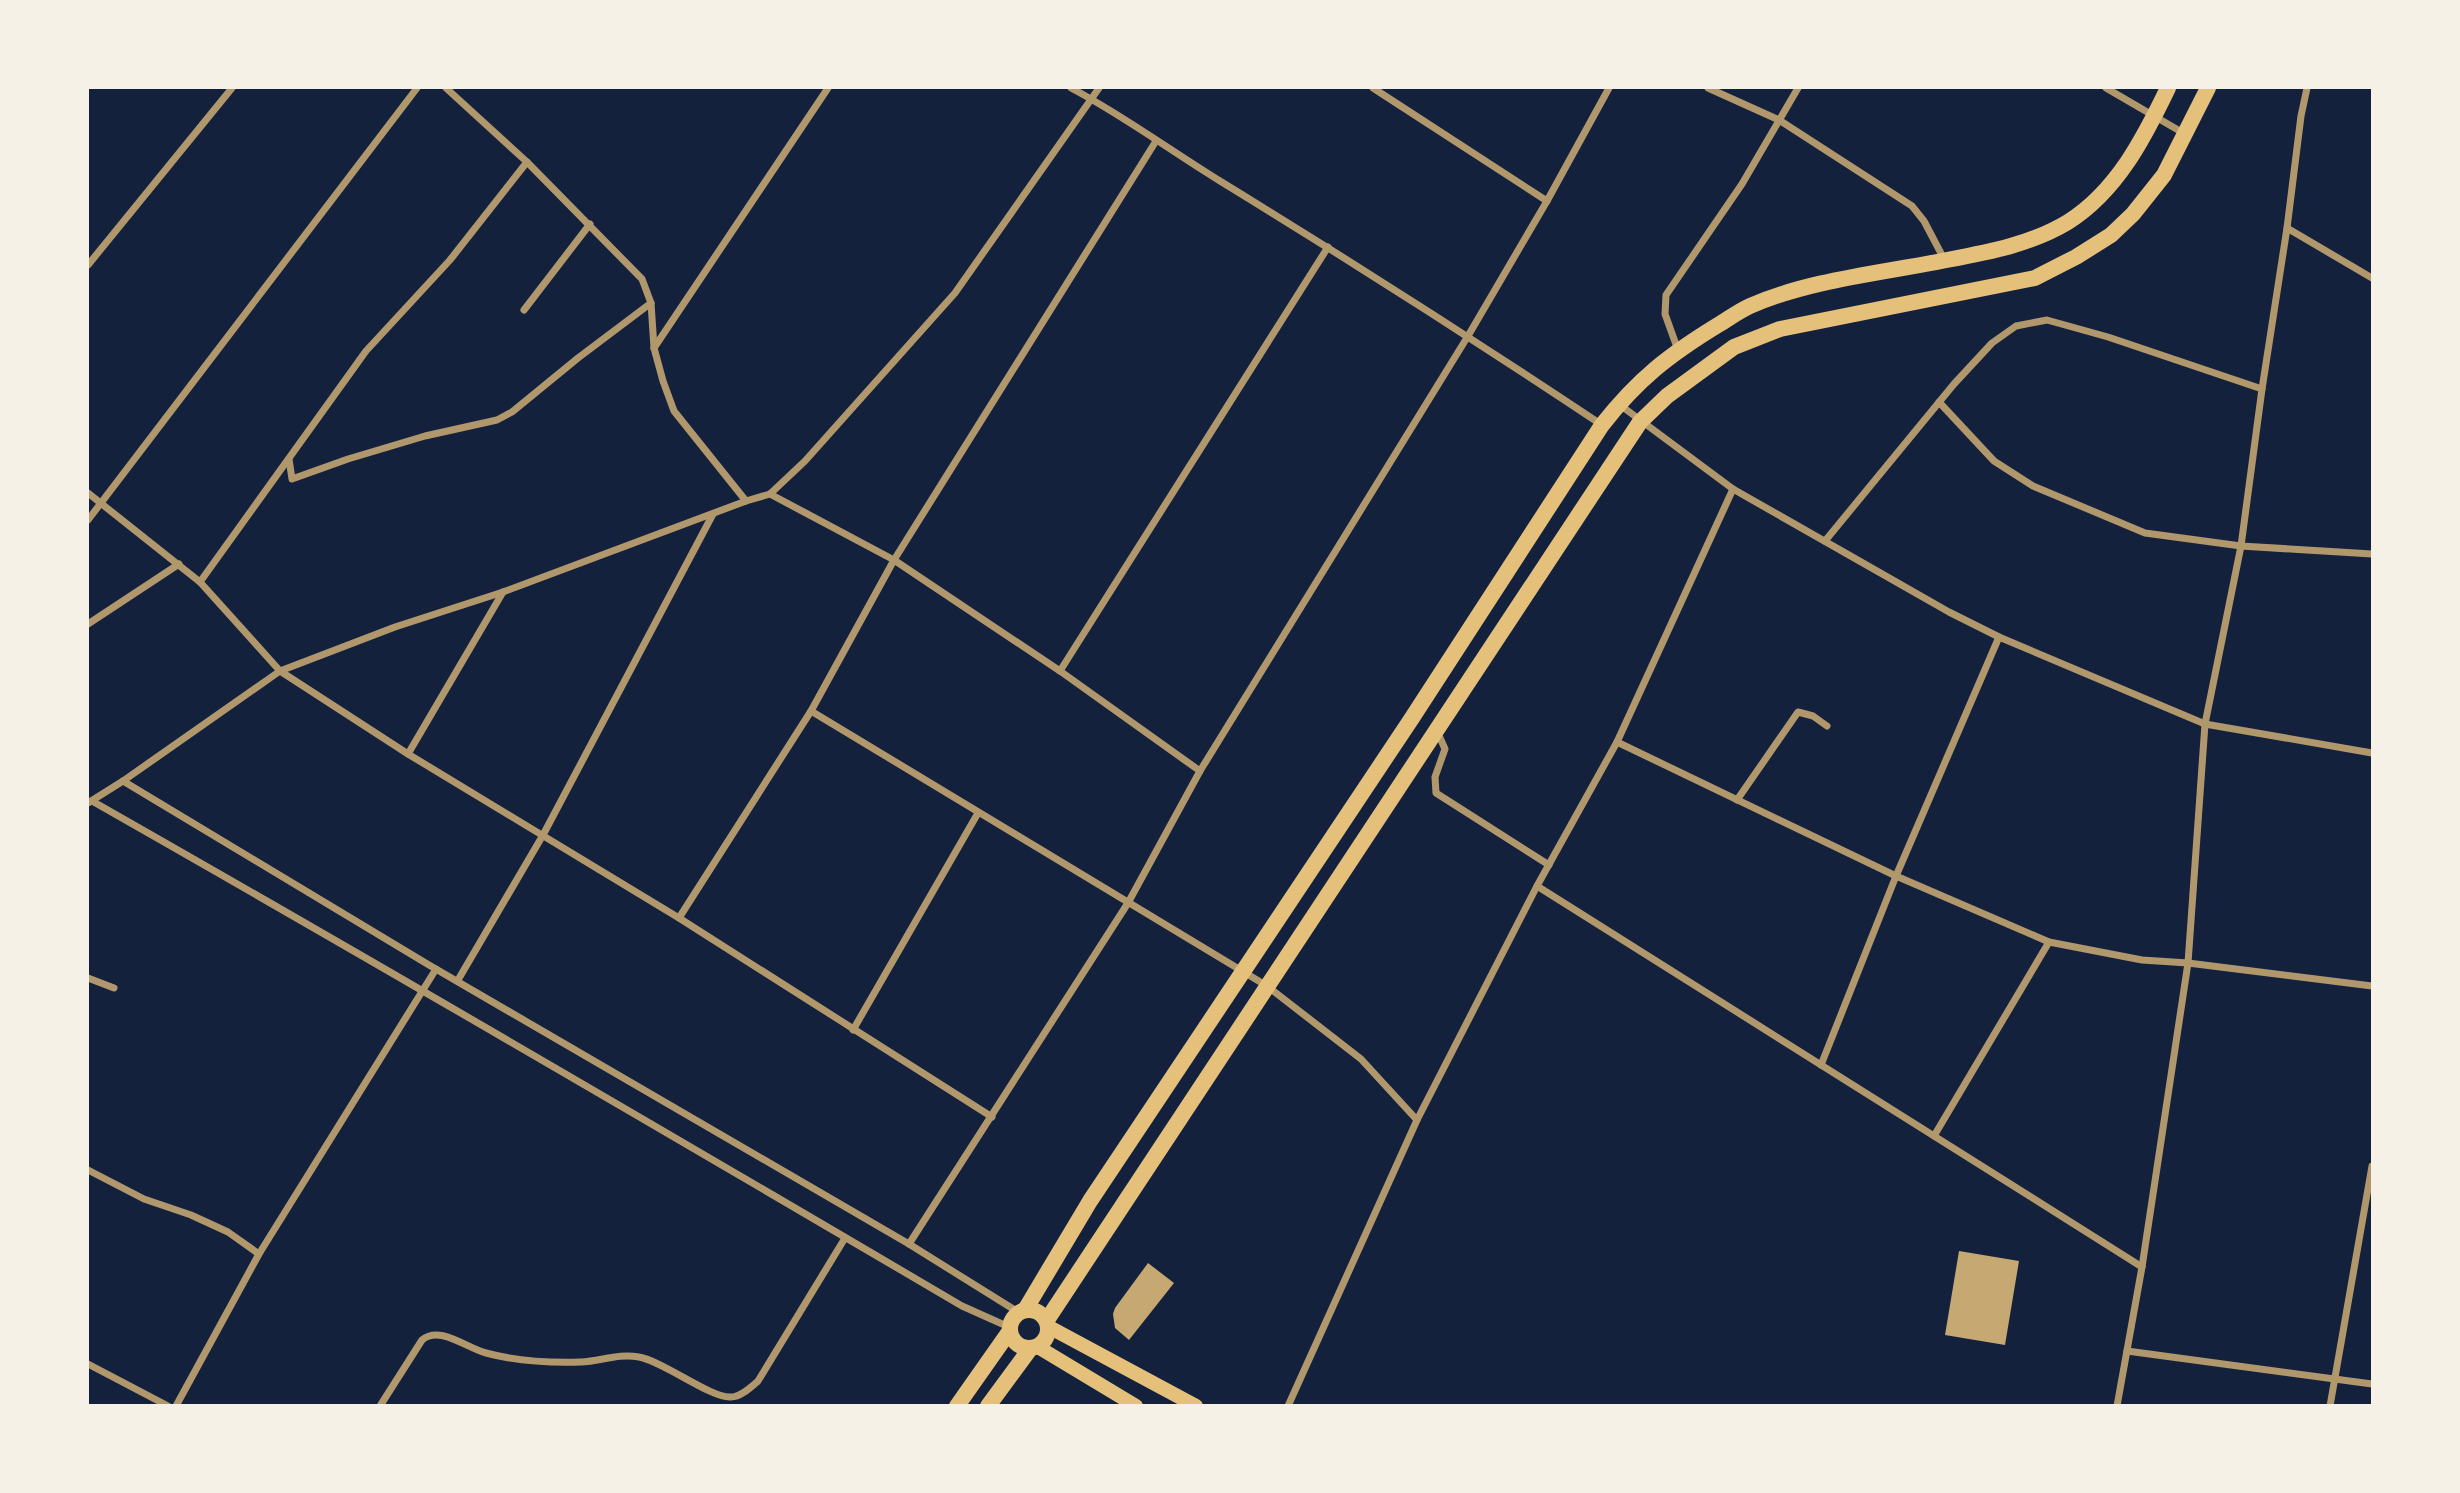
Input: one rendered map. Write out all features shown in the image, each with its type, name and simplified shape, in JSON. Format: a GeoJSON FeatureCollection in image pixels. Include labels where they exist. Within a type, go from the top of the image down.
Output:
{"type":"FeatureCollection","features":[{"type":"Feature","properties":{"kind":"main road"},"geometry":{"type":"LineString","coordinates":[[957,1405],[1412,718],[1602,425],[1619,404],[1647,375],[1678,350],[1749,306],[1818,284],[1944,260],[2032,239],[2067,222],[2096,200],[2128,163],[2168,88]]}},
{"type":"Feature","properties":{"kind":"main road"},"geometry":{"type":"LineString","coordinates":[[988,1405],[1034,1348],[1044,1340],[1048,1323],[1640,422],[1667,396],[1734,347],[1780,329],[2035,278],[2076,257],[2111,236],[2133,214],[2164,175],[2208,88]]}},
{"type":"Feature","properties":{"kind":"main road"},"geometry":{"type":"LineString","coordinates":[[1015,1320],[1038,1312],[1048,1323],[1196,1405]]}},
{"type":"Feature","properties":{"kind":"main road"},"geometry":{"type":"LineString","coordinates":[[1015,1320],[1016,1344],[1034,1348],[1136,1405]]}},
{"type":"Feature","properties":{"kind":"street"},"geometry":{"type":"LineString","coordinates":[[88,265],[232,88]]}},
{"type":"Feature","properties":{"kind":"street"},"geometry":{"type":"LineString","coordinates":[[88,520],[417,88]]}},
{"type":"Feature","properties":{"kind":"street"},"geometry":{"type":"LineString","coordinates":[[446,88],[527,162],[642,279],[651,303],[654,348],[674,411],[746,501]]}},
{"type":"Feature","properties":{"kind":"street"},"geometry":{"type":"LineString","coordinates":[[654,348],[828,88]]}},
{"type":"Feature","properties":{"kind":"street"},"geometry":{"type":"LineString","coordinates":[[1071,88],[1092,98],[1156,141],[1328,247],[1602,425]]}},
{"type":"Feature","properties":{"kind":"street"},"geometry":{"type":"LineString","coordinates":[[1015,1320],[962,1306],[423,989],[90,802],[280,671],[395,627],[503,592],[770,494],[805,461],[956,293],[1099,88]]}},
{"type":"Feature","properties":{"kind":"street"},"geometry":{"type":"LineString","coordinates":[[1373,88],[1547,201]]}},
{"type":"Feature","properties":{"kind":"street"},"geometry":{"type":"LineString","coordinates":[[909,1244],[1128,902],[1200,771],[1468,336],[1609,88]]}},
{"type":"Feature","properties":{"kind":"street"},"geometry":{"type":"LineString","coordinates":[[1708,88],[1779,120],[1912,206],[1924,221],[1944,260]]}},
{"type":"Feature","properties":{"kind":"street"},"geometry":{"type":"LineString","coordinates":[[1678,350],[1665,314],[1666,295],[1742,184],[1798,88]]}},
{"type":"Feature","properties":{"kind":"street"},"geometry":{"type":"LineString","coordinates":[[2106,88],[2185,135]]}},
{"type":"Feature","properties":{"kind":"street"},"geometry":{"type":"LineString","coordinates":[[2117,1405],[2142,1267],[2188,963],[2205,724],[2241,546],[2307,88]]}},
{"type":"Feature","properties":{"kind":"street"},"geometry":{"type":"LineString","coordinates":[[679,918],[811,711],[894,560],[1156,141]]}},
{"type":"Feature","properties":{"kind":"street"},"geometry":{"type":"LineString","coordinates":[[200,582],[366,351],[450,260],[527,162]]}},
{"type":"Feature","properties":{"kind":"street"},"geometry":{"type":"LineString","coordinates":[[524,310],[590,224]]}},
{"type":"Feature","properties":{"kind":"street"},"geometry":{"type":"LineString","coordinates":[[2287,228],[2372,278]]}},
{"type":"Feature","properties":{"kind":"street"},"geometry":{"type":"LineString","coordinates":[[1060,671],[1328,247]]}},
{"type":"Feature","properties":{"kind":"street"},"geometry":{"type":"LineString","coordinates":[[289,458],[292,479],[425,436],[497,420],[512,412],[651,303]]}},
{"type":"Feature","properties":{"kind":"street"},"geometry":{"type":"LineString","coordinates":[[1825,541],[1939,402],[1992,343],[2016,326],[2047,320],[2108,337],[2262,389]]}},
{"type":"Feature","properties":{"kind":"street"},"geometry":{"type":"LineString","coordinates":[[1939,402],[1994,461],[2033,486],[2145,533],[2241,546],[2372,554]]}},
{"type":"Feature","properties":{"kind":"street"},"geometry":{"type":"LineString","coordinates":[[1619,404],[1733,489],[1999,637],[2205,724],[2372,753]]}},
{"type":"Feature","properties":{"kind":"street"},"geometry":{"type":"LineString","coordinates":[[1288,1405],[1418,1120],[1537,886],[1617,742],[1733,489]]}},
{"type":"Feature","properties":{"kind":"street"},"geometry":{"type":"LineString","coordinates":[[88,493],[200,582],[280,671],[408,754],[679,918],[992,1117]]}},
{"type":"Feature","properties":{"kind":"street"},"geometry":{"type":"LineString","coordinates":[[770,494],[894,560],[1060,671],[1200,771]]}},
{"type":"Feature","properties":{"kind":"street"},"geometry":{"type":"LineString","coordinates":[[457,980],[543,835],[714,513]]}},
{"type":"Feature","properties":{"kind":"street"},"geometry":{"type":"LineString","coordinates":[[88,624],[179,564]]}},
{"type":"Feature","properties":{"kind":"street"},"geometry":{"type":"LineString","coordinates":[[408,754],[503,592]]}},
{"type":"Feature","properties":{"kind":"street"},"geometry":{"type":"LineString","coordinates":[[1821,1065],[1896,876],[1999,637]]}},
{"type":"Feature","properties":{"kind":"street"},"geometry":{"type":"LineString","coordinates":[[811,711],[1267,986],[1361,1059],[1418,1120]]}},
{"type":"Feature","properties":{"kind":"street"},"geometry":{"type":"LineString","coordinates":[[1737,800],[1798,712],[1813,716],[1827,726]]}},
{"type":"Feature","properties":{"kind":"street"},"geometry":{"type":"LineString","coordinates":[[1437,730],[1445,749],[1435,777],[1436,793],[1549,865]]}},
{"type":"Feature","properties":{"kind":"street"},"geometry":{"type":"LineString","coordinates":[[1617,742],[1896,876],[2049,942],[2142,960],[2188,963],[2372,986]]}},
{"type":"Feature","properties":{"kind":"street"},"geometry":{"type":"LineString","coordinates":[[123,781],[436,969],[909,1244],[1015,1320]]}},
{"type":"Feature","properties":{"kind":"street"},"geometry":{"type":"LineString","coordinates":[[853,1030],[978,813]]}},
{"type":"Feature","properties":{"kind":"street"},"geometry":{"type":"LineString","coordinates":[[1537,886],[2142,1267]]}},
{"type":"Feature","properties":{"kind":"street"},"geometry":{"type":"LineString","coordinates":[[1934,1136],[2049,942]]}},
{"type":"Feature","properties":{"kind":"street"},"geometry":{"type":"LineString","coordinates":[[176,1405],[259,1254],[436,969]]}},
{"type":"Feature","properties":{"kind":"street"},"geometry":{"type":"LineString","coordinates":[[88,978],[114,988]]}},
{"type":"Feature","properties":{"kind":"street"},"geometry":{"type":"LineString","coordinates":[[2330,1405],[2372,1166]]}},
{"type":"Feature","properties":{"kind":"street"},"geometry":{"type":"LineString","coordinates":[[88,1170],[144,1199],[191,1215],[228,1232],[259,1254]]}},
{"type":"Feature","properties":{"kind":"street"},"geometry":{"type":"LineString","coordinates":[[380,1405],[422,1340],[429,1334],[440,1335],[485,1353],[534,1361],[583,1362],[623,1355],[642,1357],[730,1398],[758,1381],[845,1238]]}},
{"type":"Feature","properties":{"kind":"street"},"geometry":{"type":"LineString","coordinates":[[2127,1351],[2372,1384]]}},
{"type":"Feature","properties":{"kind":"street"},"geometry":{"type":"LineString","coordinates":[[88,1364],[168,1405]]}},
{"type":"Feature","properties":{"kind":"building"},"geometry":{"type":"Polygon","coordinates":[[[1959,1251],[2019,1261],[2005,1345],[1945,1335],[1959,1251]]]}},
{"type":"Feature","properties":{"kind":"building"},"geometry":{"type":"Polygon","coordinates":[[[1148,1263],[1174,1283],[1129,1340],[1115,1328],[1113,1314],[1148,1263]]]}}]}
